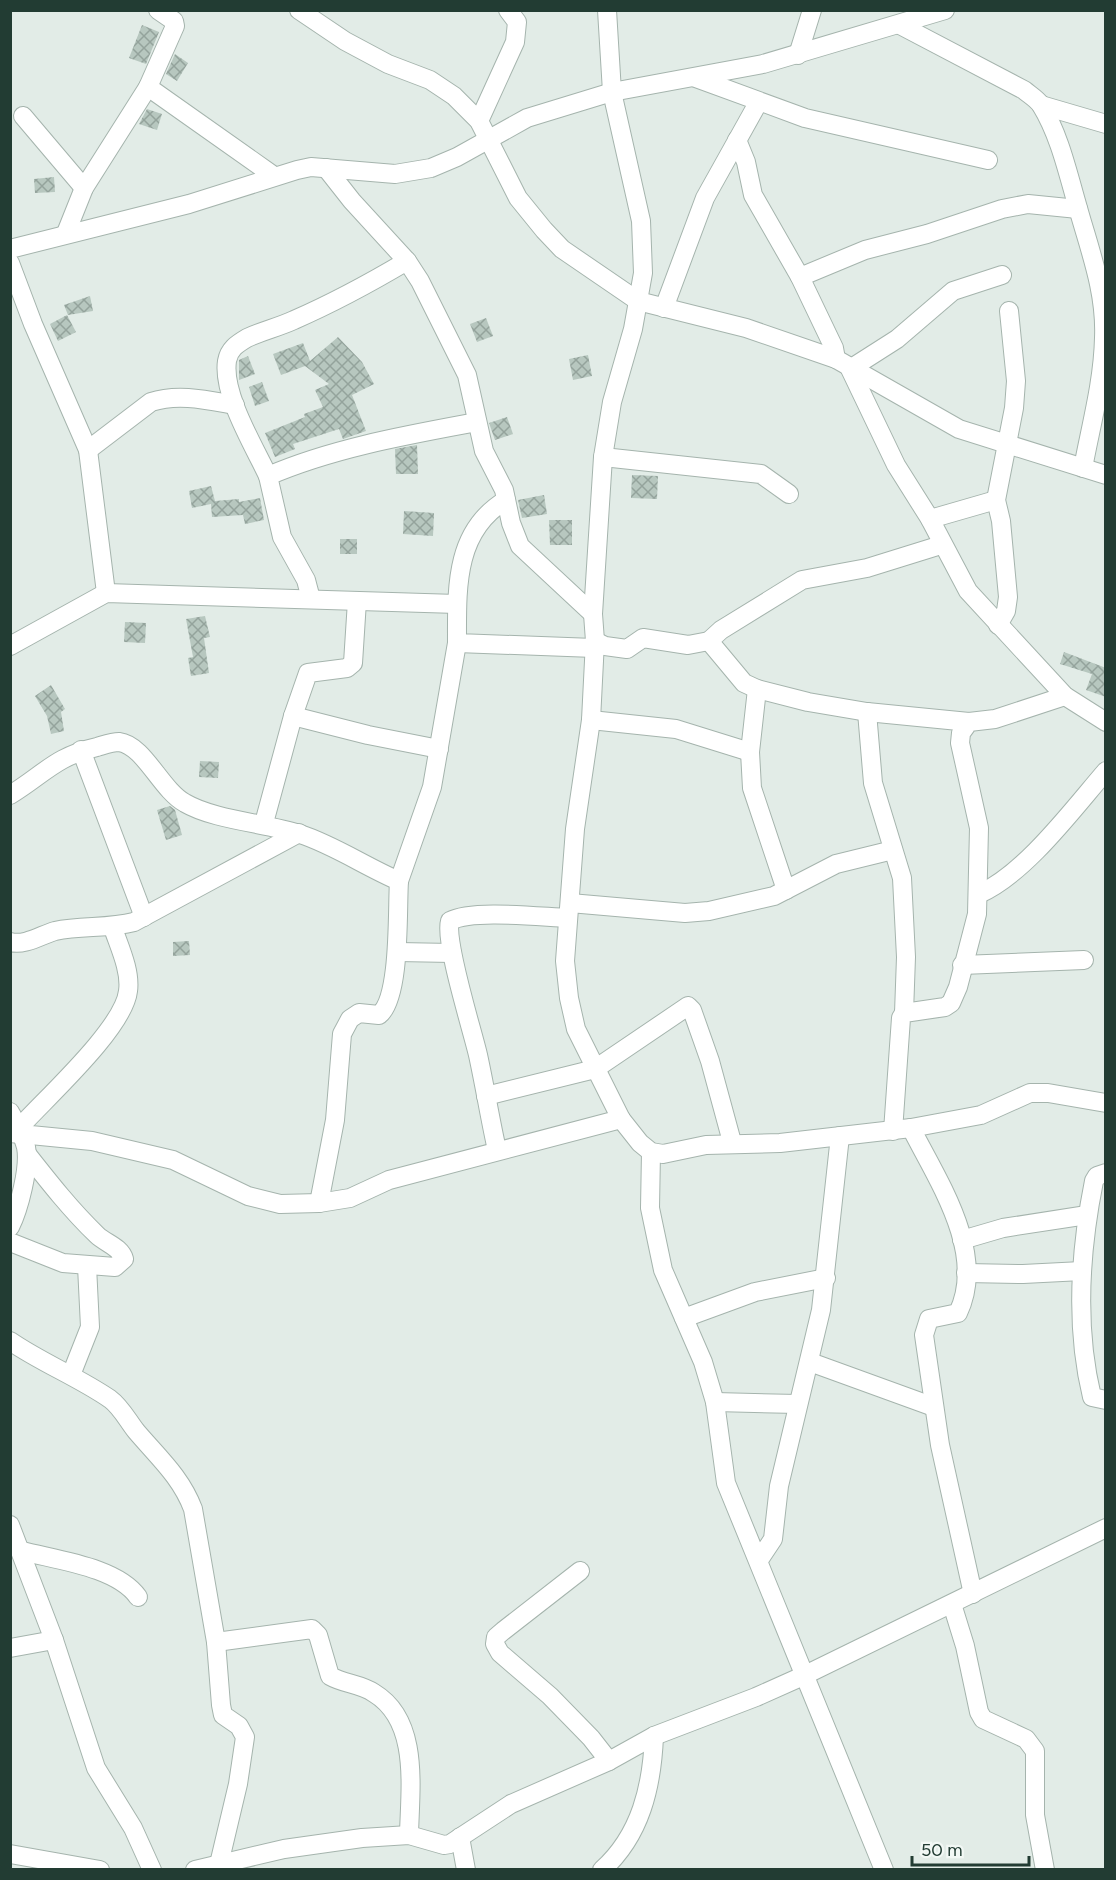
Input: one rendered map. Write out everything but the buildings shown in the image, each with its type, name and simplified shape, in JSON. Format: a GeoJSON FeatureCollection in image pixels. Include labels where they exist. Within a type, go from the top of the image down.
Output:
{"type":"FeatureCollection","features":[{"type":"Feature","properties":{"kind":"street"},"geometry":{"type":"LineString","coordinates":[[66,233],[84,188],[148,87],[176,24],[158,10]]}},
{"type":"Feature","properties":{"kind":"street"},"geometry":{"type":"LineString","coordinates":[[299,10],[345,41],[388,64],[430,80],[454,96],[479,121],[518,198],[556,242],[638,301],[746,328],[843,364],[959,429],[1106,475]]}},
{"type":"Feature","properties":{"kind":"street"},"geometry":{"type":"LineString","coordinates":[[479,121],[515,42],[517,22],[508,10]]}},
{"type":"Feature","properties":{"kind":"street"},"geometry":{"type":"LineString","coordinates":[[608,10],[612,92],[641,221],[643,273],[633,328],[612,402],[603,457],[593,614],[591,720],[575,829],[565,961],[569,998],[576,1029],[621,1119],[651,1152],[663,1154],[682,1148],[732,1142],[780,1143],[902,1130],[981,1115],[1030,1093],[1048,1093],[1106,1103]]}},
{"type":"Feature","properties":{"kind":"street"},"geometry":{"type":"LineString","coordinates":[[798,54],[812,10]]}},
{"type":"Feature","properties":{"kind":"street"},"geometry":{"type":"LineString","coordinates":[[10,249],[66,233],[189,204],[274,176],[311,167],[395,174],[431,168],[457,157],[527,117],[612,92],[696,78],[798,54],[945,10]]}},
{"type":"Feature","properties":{"kind":"street"},"geometry":{"type":"LineString","coordinates":[[900,25],[1024,90],[1041,105],[1065,160],[1078,209],[1099,248],[1105,336],[1101,381],[1083,468]]}},
{"type":"Feature","properties":{"kind":"street"},"geometry":{"type":"LineString","coordinates":[[696,78],[758,103],[805,118],[988,159]]}},
{"type":"Feature","properties":{"kind":"street"},"geometry":{"type":"LineString","coordinates":[[148,87],[274,176]]}},
{"type":"Feature","properties":{"kind":"street"},"geometry":{"type":"LineString","coordinates":[[664,308],[705,198],[758,103]]}},
{"type":"Feature","properties":{"kind":"street"},"geometry":{"type":"LineString","coordinates":[[1041,105],[1106,124]]}},
{"type":"Feature","properties":{"kind":"street"},"geometry":{"type":"LineString","coordinates":[[23,116],[84,188]]}},
{"type":"Feature","properties":{"kind":"street"},"geometry":{"type":"LineString","coordinates":[[736,140],[746,162],[753,195],[800,277],[834,348],[896,465],[930,519],[941,545],[968,591],[1065,696],[1106,722]]}},
{"type":"Feature","properties":{"kind":"street"},"geometry":{"type":"LineString","coordinates":[[326,168],[352,201],[407,261],[467,375],[484,451],[506,500],[520,546],[593,614]]}},
{"type":"Feature","properties":{"kind":"street"},"geometry":{"type":"LineString","coordinates":[[800,277],[865,249],[927,234],[1002,210],[1028,204],[1078,209]]}},
{"type":"Feature","properties":{"kind":"street"},"geometry":{"type":"LineString","coordinates":[[310,599],[306,580],[282,537],[268,476],[235,405],[226,375],[226,363],[232,348],[247,338],[293,321],[358,290],[407,261]]}},
{"type":"Feature","properties":{"kind":"street"},"geometry":{"type":"LineString","coordinates":[[10,263],[33,324],[88,450],[106,593]]}},
{"type":"Feature","properties":{"kind":"street"},"geometry":{"type":"LineString","coordinates":[[843,364],[897,339],[953,291],[1002,275]]}},
{"type":"Feature","properties":{"kind":"street"},"geometry":{"type":"LineString","coordinates":[[998,625],[1006,611],[1008,597],[1001,521],[996,500],[1008,443],[1016,381],[1009,311]]}},
{"type":"Feature","properties":{"kind":"street"},"geometry":{"type":"LineString","coordinates":[[88,450],[150,402],[191,398],[235,405]]}},
{"type":"Feature","properties":{"kind":"street"},"geometry":{"type":"LineString","coordinates":[[268,476],[321,457],[413,434],[477,422]]}},
{"type":"Feature","properties":{"kind":"street"},"geometry":{"type":"LineString","coordinates":[[603,457],[761,474],[789,494]]}},
{"type":"Feature","properties":{"kind":"street"},"geometry":{"type":"LineString","coordinates":[[319,1203],[336,1120],[342,1034],[350,1019],[359,1014],[379,1015],[386,1008],[398,952],[399,881],[423,816],[439,749],[457,643],[457,604],[462,556],[487,514],[506,500]]}},
{"type":"Feature","properties":{"kind":"street"},"geometry":{"type":"LineString","coordinates":[[930,519],[996,500]]}},
{"type":"Feature","properties":{"kind":"street"},"geometry":{"type":"LineString","coordinates":[[457,643],[594,645],[627,649],[643,638],[688,645],[709,641],[721,630],[802,580],[867,568],[941,545]]}},
{"type":"Feature","properties":{"kind":"street"},"geometry":{"type":"LineString","coordinates":[[10,646],[106,593],[457,604]]}},
{"type":"Feature","properties":{"kind":"street"},"geometry":{"type":"LineString","coordinates":[[264,823],[293,716],[308,673],[347,668],[353,663],[357,601]]}},
{"type":"Feature","properties":{"kind":"street"},"geometry":{"type":"LineString","coordinates":[[709,641],[744,683],[808,702],[867,712],[984,722],[1065,696]]}},
{"type":"Feature","properties":{"kind":"street"},"geometry":{"type":"LineString","coordinates":[[758,688],[750,752],[752,788],[786,890]]}},
{"type":"Feature","properties":{"kind":"street"},"geometry":{"type":"LineString","coordinates":[[867,712],[873,783],[902,878],[905,908],[904,1013],[898,1036],[902,1130],[938,1180],[962,1240],[966,1273],[963,1302],[958,1313],[951,1317],[933,1318],[925,1324],[934,1407],[973,1594]]}},
{"type":"Feature","properties":{"kind":"street"},"geometry":{"type":"LineString","coordinates":[[293,716],[368,735],[439,749]]}},
{"type":"Feature","properties":{"kind":"street"},"geometry":{"type":"LineString","coordinates":[[591,720],[676,729],[750,752]]}},
{"type":"Feature","properties":{"kind":"street"},"geometry":{"type":"LineString","coordinates":[[904,1013],[945,1007],[951,1003],[958,987],[977,914],[980,894],[979,828],[960,743],[961,733],[969,722]]}},
{"type":"Feature","properties":{"kind":"street"},"geometry":{"type":"LineString","coordinates":[[10,795],[32,783],[49,766],[81,750],[118,742],[128,744],[137,751],[170,793],[184,803],[199,810],[264,823],[299,833],[399,881]]}},
{"type":"Feature","properties":{"kind":"street"},"geometry":{"type":"LineString","coordinates":[[81,750],[144,917]]}},
{"type":"Feature","properties":{"kind":"street"},"geometry":{"type":"LineString","coordinates":[[980,894],[1033,854],[1106,771]]}},
{"type":"Feature","properties":{"kind":"street"},"geometry":{"type":"LineString","coordinates":[[10,942],[25,942],[58,930],[113,928],[144,917],[299,833]]}},
{"type":"Feature","properties":{"kind":"street"},"geometry":{"type":"LineString","coordinates":[[497,1150],[452,953],[448,929],[450,921],[456,918],[569,911],[686,913],[745,905],[786,890],[836,864],[893,850]]}},
{"type":"Feature","properties":{"kind":"street"},"geometry":{"type":"LineString","coordinates":[[15,1127],[112,1027],[125,1007],[128,981],[113,928]]}},
{"type":"Feature","properties":{"kind":"street"},"geometry":{"type":"LineString","coordinates":[[398,952],[452,953]]}},
{"type":"Feature","properties":{"kind":"street"},"geometry":{"type":"LineString","coordinates":[[962,965],[1083,960]]}},
{"type":"Feature","properties":{"kind":"street"},"geometry":{"type":"LineString","coordinates":[[486,1096],[595,1069],[688,1006],[692,1010],[710,1061],[732,1142]]}},
{"type":"Feature","properties":{"kind":"street"},"geometry":{"type":"LineString","coordinates":[[15,1127],[92,1141],[173,1160],[268,1203],[319,1203],[350,1198],[389,1180],[621,1119]]}},
{"type":"Feature","properties":{"kind":"street"},"geometry":{"type":"LineString","coordinates":[[10,1242],[63,1263],[87,1266],[115,1267],[121,1264],[123,1255],[100,1238],[76,1215],[27,1154],[15,1127]]}},
{"type":"Feature","properties":{"kind":"street"},"geometry":{"type":"LineString","coordinates":[[759,1560],[773,1539],[779,1486],[810,1362],[825,1278],[840,1136]]}},
{"type":"Feature","properties":{"kind":"street"},"geometry":{"type":"LineString","coordinates":[[651,1152],[650,1208],[657,1246],[663,1269],[703,1362],[715,1402],[726,1484],[884,1869]]}},
{"type":"Feature","properties":{"kind":"street"},"geometry":{"type":"LineString","coordinates":[[10,1227],[23,1183],[27,1154]]}},
{"type":"Feature","properties":{"kind":"street"},"geometry":{"type":"LineString","coordinates":[[1106,1173],[1097,1176],[1094,1181],[1087,1215],[1082,1271],[1086,1367],[1092,1397],[1106,1400]]}},
{"type":"Feature","properties":{"kind":"street"},"geometry":{"type":"LineString","coordinates":[[962,1240],[1003,1227],[1087,1215]]}},
{"type":"Feature","properties":{"kind":"street"},"geometry":{"type":"LineString","coordinates":[[71,1375],[90,1327],[87,1266]]}},
{"type":"Feature","properties":{"kind":"street"},"geometry":{"type":"LineString","coordinates":[[966,1273],[1082,1271]]}},
{"type":"Feature","properties":{"kind":"street"},"geometry":{"type":"LineString","coordinates":[[684,1318],[755,1292],[825,1278]]}},
{"type":"Feature","properties":{"kind":"street"},"geometry":{"type":"LineString","coordinates":[[10,1341],[113,1401],[155,1453],[174,1471],[188,1495],[193,1509],[216,1642],[221,1705],[224,1715],[238,1726],[245,1737],[238,1784],[219,1864]]}},
{"type":"Feature","properties":{"kind":"street"},"geometry":{"type":"LineString","coordinates":[[810,1362],[934,1407]]}},
{"type":"Feature","properties":{"kind":"street"},"geometry":{"type":"LineString","coordinates":[[715,1402],[798,1404]]}},
{"type":"Feature","properties":{"kind":"street"},"geometry":{"type":"LineString","coordinates":[[195,1869],[284,1848],[362,1838],[408,1835],[444,1845],[511,1804],[609,1761],[654,1736],[756,1697],[803,1676],[899,1627],[973,1594],[1106,1528]]}},
{"type":"Feature","properties":{"kind":"street"},"geometry":{"type":"LineString","coordinates":[[12,1531],[22,1551],[54,1640],[96,1768],[133,1828],[152,1869]]}},
{"type":"Feature","properties":{"kind":"street"},"geometry":{"type":"LineString","coordinates":[[22,1551],[111,1575],[133,1590],[138,1597]]}},
{"type":"Feature","properties":{"kind":"street"},"geometry":{"type":"LineString","coordinates":[[580,1571],[503,1631],[496,1638],[495,1644],[500,1653],[550,1696],[591,1738],[609,1761]]}},
{"type":"Feature","properties":{"kind":"street"},"geometry":{"type":"LineString","coordinates":[[952,1604],[965,1646],[979,1712],[983,1719],[1026,1739],[1035,1751],[1035,1815],[1045,1869]]}},
{"type":"Feature","properties":{"kind":"street"},"geometry":{"type":"LineString","coordinates":[[216,1642],[312,1629],[318,1635],[330,1676],[372,1691],[386,1701],[401,1722],[409,1755],[408,1835]]}},
{"type":"Feature","properties":{"kind":"street"},"geometry":{"type":"LineString","coordinates":[[10,1648],[54,1640]]}},
{"type":"Feature","properties":{"kind":"street"},"geometry":{"type":"LineString","coordinates":[[602,1869],[621,1853],[637,1823],[653,1770],[654,1736]]}},
{"type":"Feature","properties":{"kind":"street"},"geometry":{"type":"LineString","coordinates":[[460,1837],[466,1869]]}},
{"type":"Feature","properties":{"kind":"street"},"geometry":{"type":"LineString","coordinates":[[10,1854],[100,1869]]}}]}
